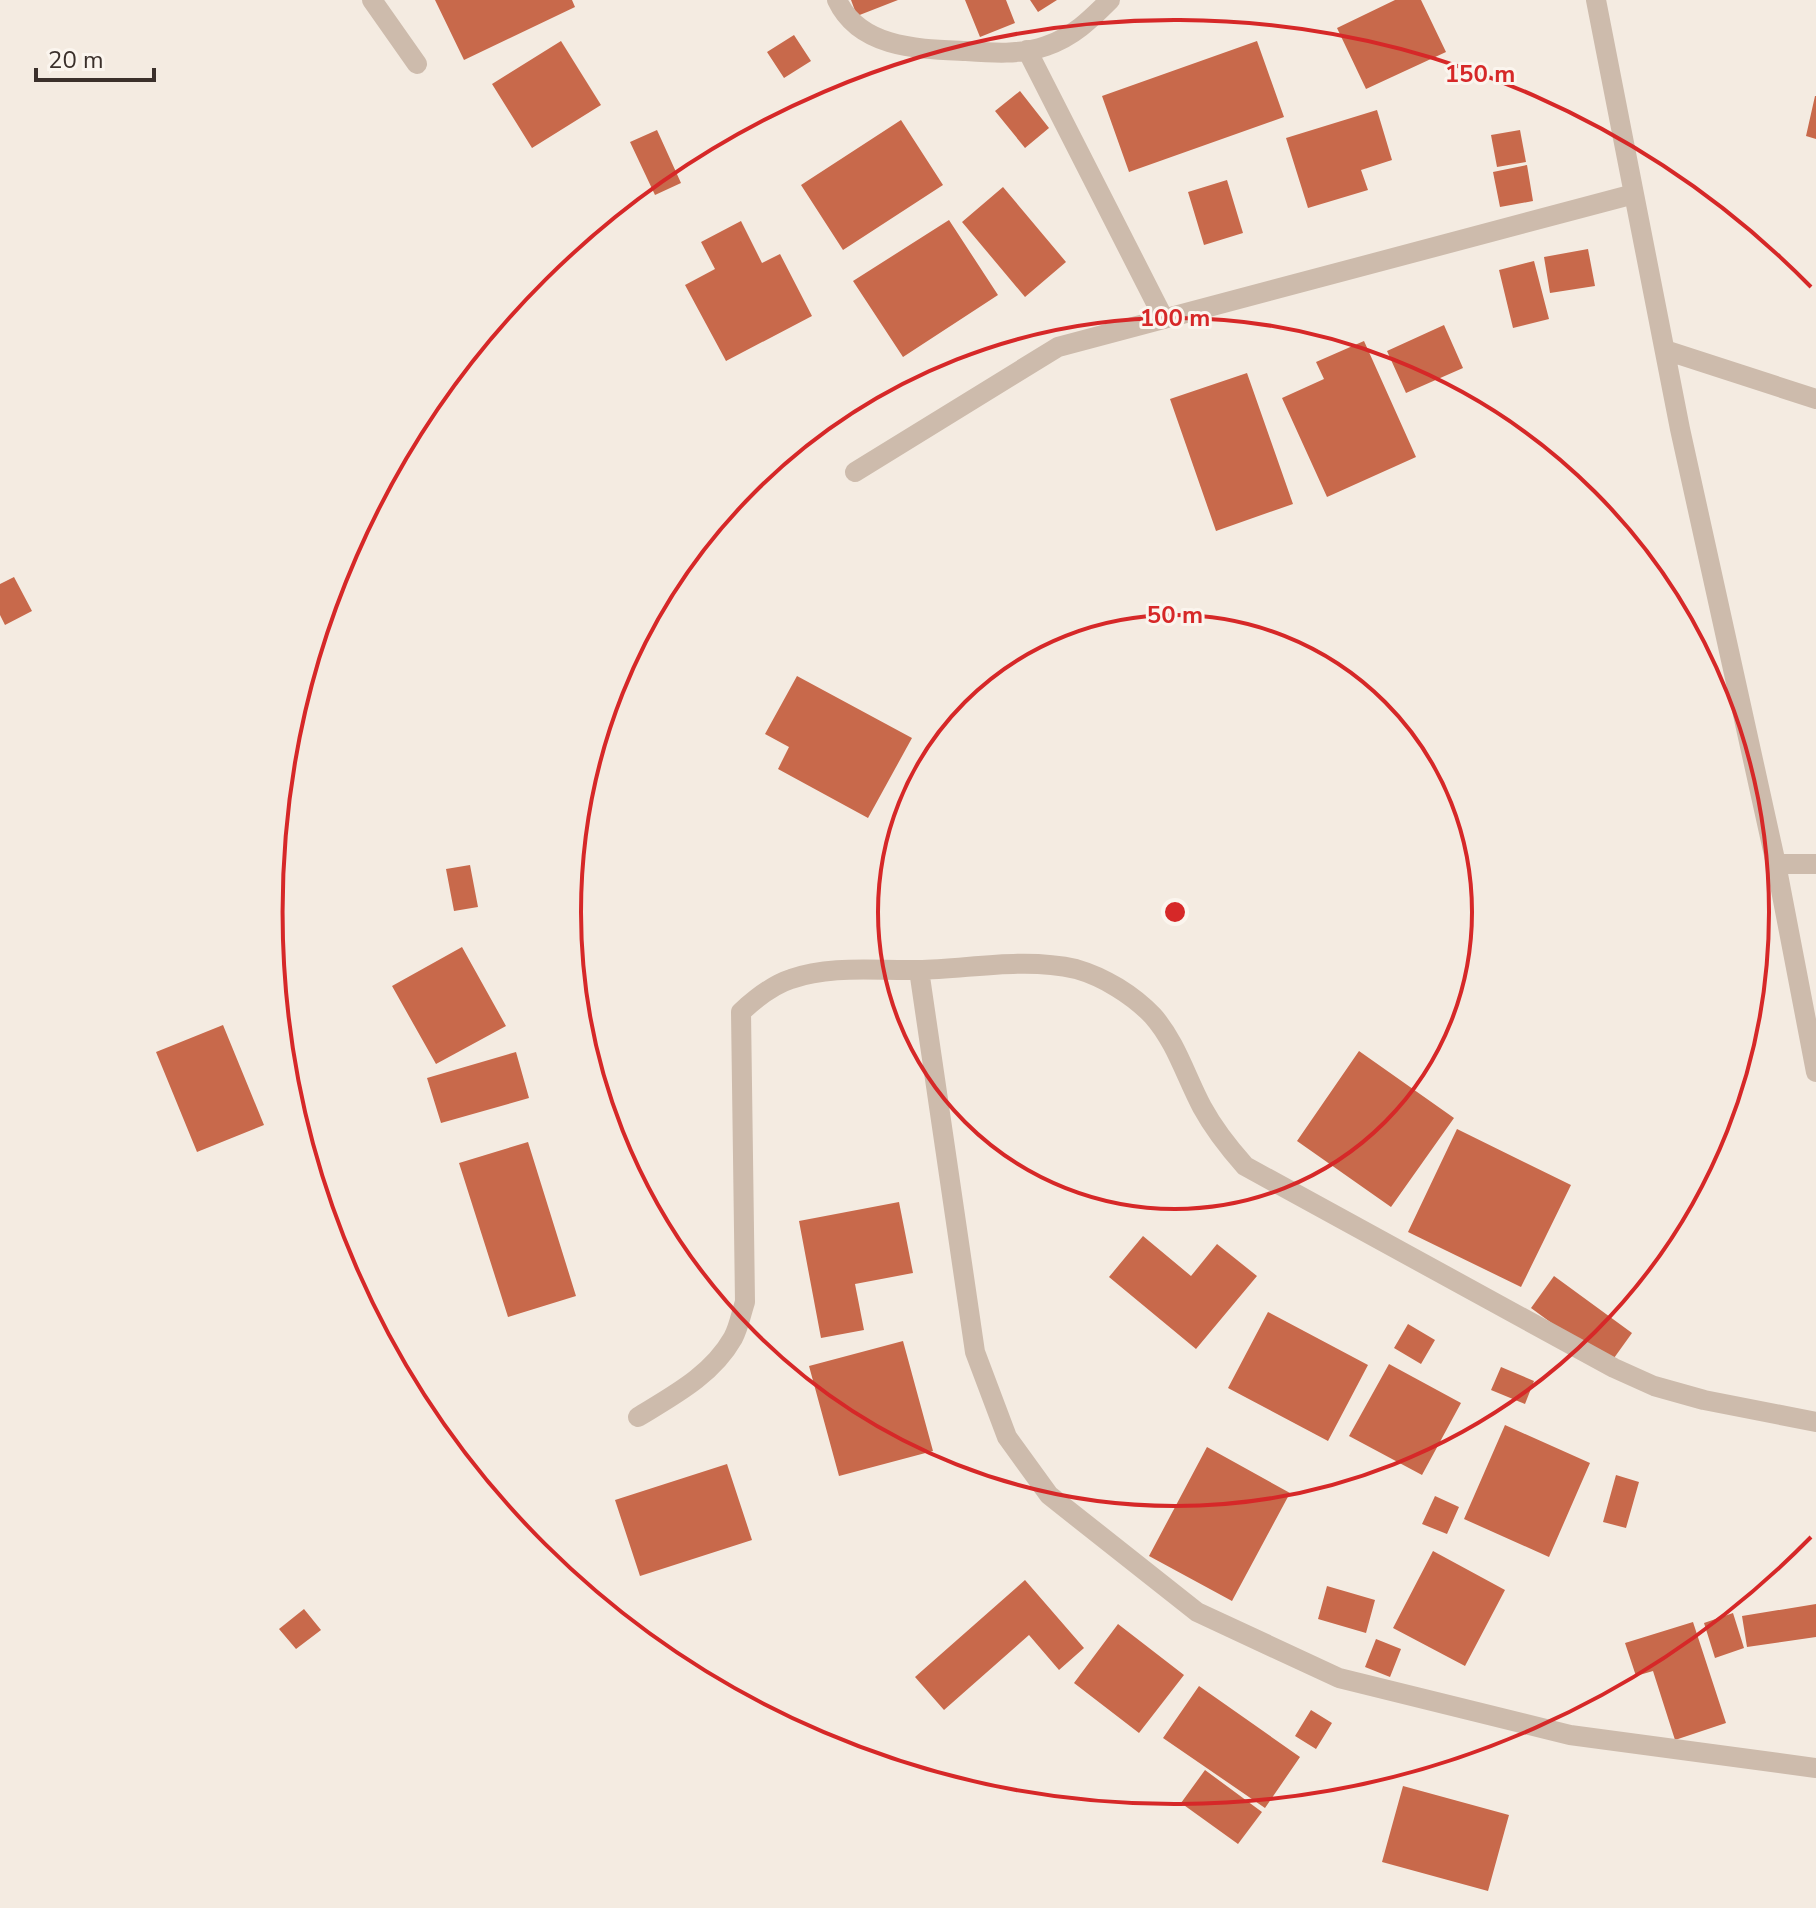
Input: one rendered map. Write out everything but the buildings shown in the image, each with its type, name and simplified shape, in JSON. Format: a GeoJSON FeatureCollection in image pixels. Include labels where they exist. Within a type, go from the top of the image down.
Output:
{"type":"FeatureCollection","features":[{"type":"Feature","properties":{"kind":"street"},"geometry":{"type":"LineString","coordinates":[[372,0],[417,64]]}},
{"type":"Feature","properties":{"kind":"street"},"geometry":{"type":"LineString","coordinates":[[837,0],[844,15],[868,34],[907,48],[1005,53],[1045,46],[1083,29],[1110,0]]}},
{"type":"Feature","properties":{"kind":"street"},"geometry":{"type":"LineString","coordinates":[[1596,0],[1665,350],[1776,864],[1816,1072]]}},
{"type":"Feature","properties":{"kind":"street"},"geometry":{"type":"LineString","coordinates":[[1027,50],[1164,319]]}},
{"type":"Feature","properties":{"kind":"street"},"geometry":{"type":"LineString","coordinates":[[855,472],[1058,347],[1634,194]]}},
{"type":"Feature","properties":{"kind":"street"},"geometry":{"type":"LineString","coordinates":[[1665,350],[1816,399]]}},
{"type":"Feature","properties":{"kind":"street"},"geometry":{"type":"LineString","coordinates":[[1776,864],[1816,864]]}},
{"type":"Feature","properties":{"kind":"street"},"geometry":{"type":"LineString","coordinates":[[638,1417],[686,1388],[718,1359],[734,1336],[745,1302],[741,1012],[758,997],[790,979],[830,970],[919,970],[1031,963],[1076,970],[1112,984],[1153,1017],[1176,1050],[1202,1108],[1226,1145],[1245,1166],[1654,1386],[1704,1400],[1816,1422]]}},
{"type":"Feature","properties":{"kind":"street"},"geometry":{"type":"LineString","coordinates":[[919,970],[975,1352],[1007,1437],[1049,1495],[1197,1612],[1339,1678],[1570,1735],[1816,1768]]}}]}
